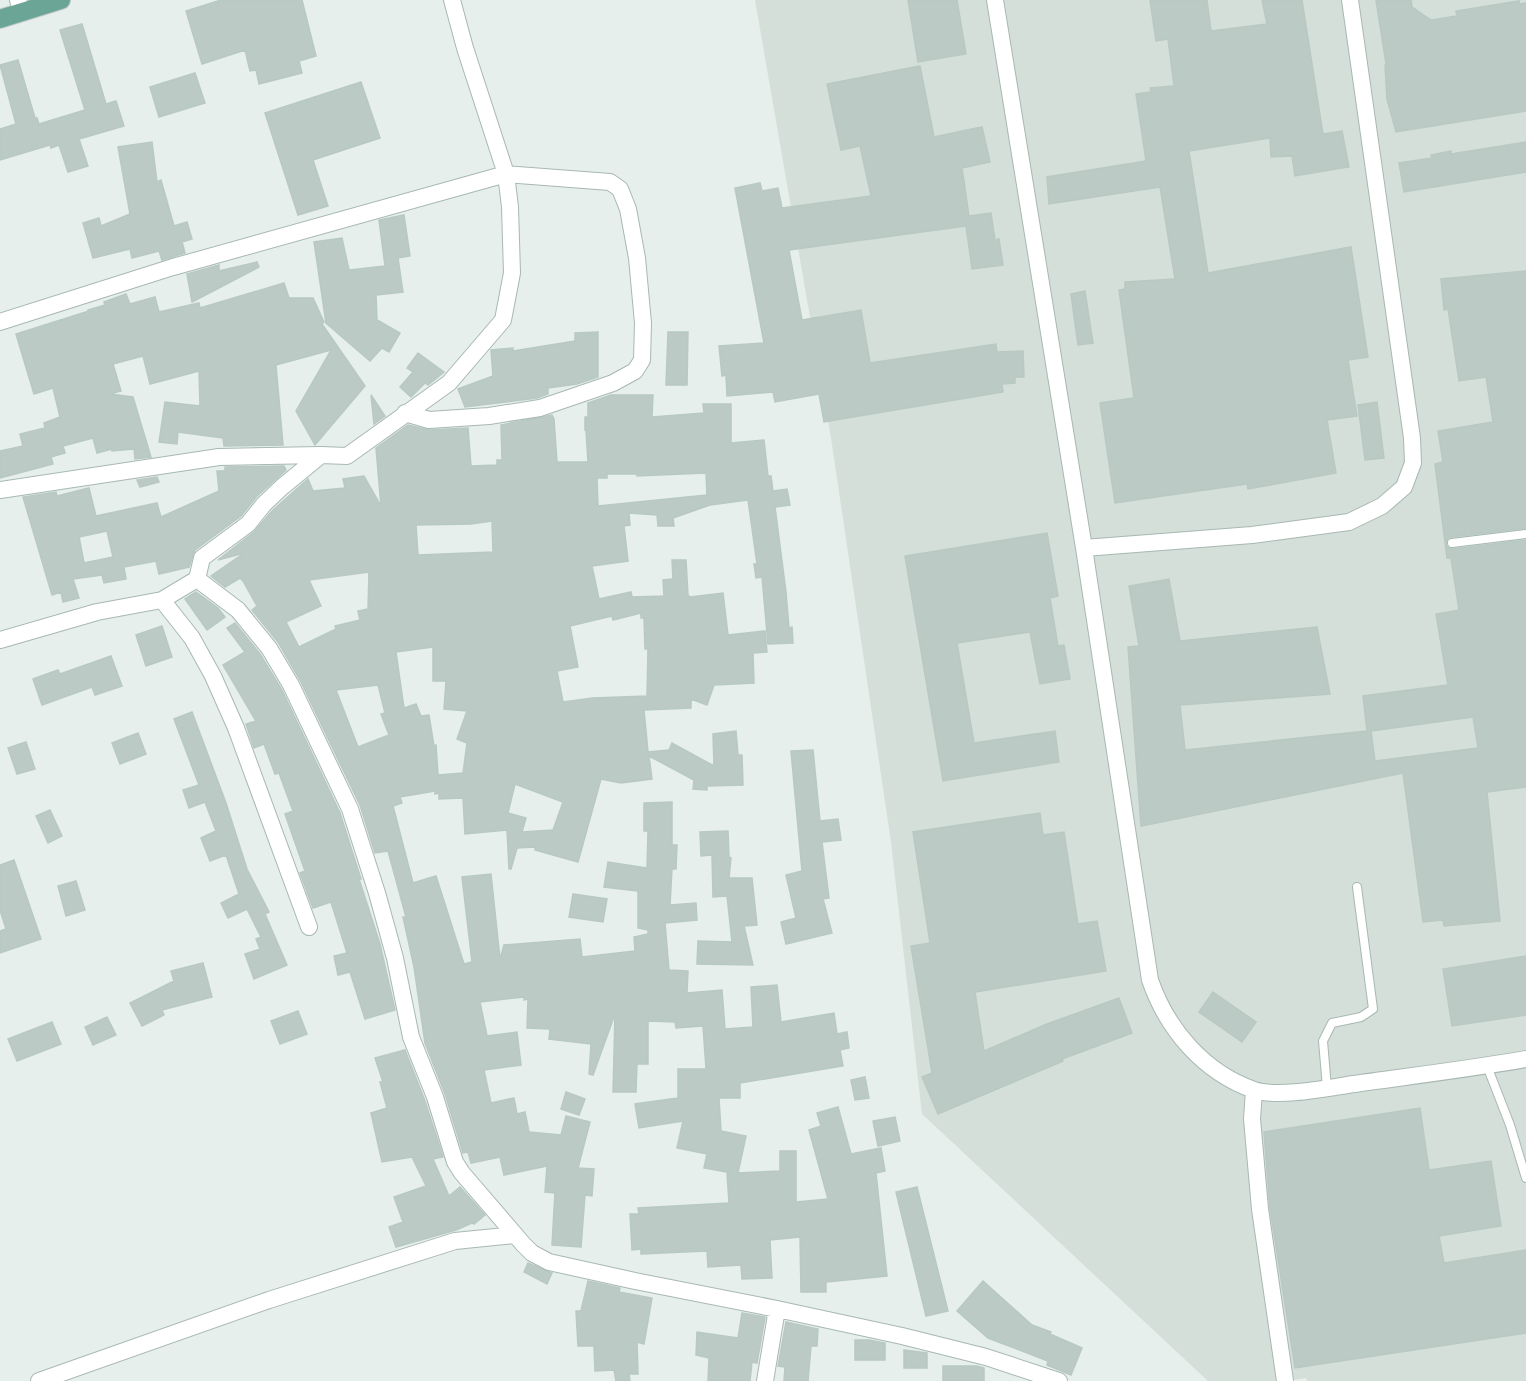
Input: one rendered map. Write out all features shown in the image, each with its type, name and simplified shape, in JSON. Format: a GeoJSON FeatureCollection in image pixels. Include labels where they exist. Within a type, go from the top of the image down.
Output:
{"type":"FeatureCollection","features":[{"type":"Feature","properties":{"kind":"main road"},"geometry":{"type":"LineString","coordinates":[[0,19],[20,6],[61,0]]}},
{"type":"Feature","properties":{"kind":"street"},"geometry":{"type":"LineString","coordinates":[[0,490],[219,457],[347,456],[449,383],[503,320],[512,273],[510,207],[506,174],[465,48],[452,0]]}},
{"type":"Feature","properties":{"kind":"street"},"geometry":{"type":"LineString","coordinates":[[996,0],[1084,548],[1150,980],[1163,1011],[1191,1050],[1235,1081],[1254,1090],[1271,1094],[1526,1059]]}},
{"type":"Feature","properties":{"kind":"street"},"geometry":{"type":"LineString","coordinates":[[1084,548],[1252,535],[1350,522],[1382,506],[1404,488],[1413,463],[1412,438],[1350,0]]}},
{"type":"Feature","properties":{"kind":"street"},"geometry":{"type":"LineString","coordinates":[[0,322],[173,267],[506,174],[610,182],[620,189],[628,209],[638,258],[643,322],[642,360],[634,371],[614,383],[540,408],[489,416],[429,420],[405,413]]}},
{"type":"Feature","properties":{"kind":"street"},"geometry":{"type":"LineString","coordinates":[[0,640],[97,612],[162,600],[197,579],[202,558],[248,524],[264,504],[321,455]]}},
{"type":"Feature","properties":{"kind":"street"},"geometry":{"type":"LineString","coordinates":[[197,579],[238,610],[268,648],[291,686],[324,752],[350,809],[377,893],[395,958],[411,1036],[435,1097],[455,1161],[462,1173],[532,1253],[549,1262],[923,1341],[1059,1381]]}},
{"type":"Feature","properties":{"kind":"street"},"geometry":{"type":"LineString","coordinates":[[162,600],[192,638],[218,686],[236,728],[309,927]]}},
{"type":"Feature","properties":{"kind":"street"},"geometry":{"type":"LineString","coordinates":[[1254,1090],[1252,1119],[1259,1198],[1285,1381]]}},
{"type":"Feature","properties":{"kind":"street"},"geometry":{"type":"LineString","coordinates":[[39,1381],[269,1300],[455,1241],[514,1235]]}},
{"type":"Feature","properties":{"kind":"street"},"geometry":{"type":"LineString","coordinates":[[765,1381],[777,1309]]}},
{"type":"Feature","properties":{"kind":"lane"},"geometry":{"type":"LineString","coordinates":[[1452,543],[1526,534]]}},
{"type":"Feature","properties":{"kind":"lane"},"geometry":{"type":"LineString","coordinates":[[1327,1088],[1323,1041],[1332,1023],[1361,1017],[1373,1008],[1357,887]]}},
{"type":"Feature","properties":{"kind":"lane"},"geometry":{"type":"LineString","coordinates":[[1487,1066],[1510,1125],[1526,1178]]}},
{"type":"Feature","properties":{"kind":"shaded area"},"geometry":{"type":"Polygon","coordinates":[[[755,0],[1526,0],[1526,1381],[1307,1381],[1306,1378],[1286,1381],[1208,1381],[922,1114],[891,842],[831,438],[755,0]]]}},
{"type":"Feature","properties":{"kind":"building"},"geometry":{"type":"Polygon","coordinates":[[[221,0],[302,0],[316,56],[299,61],[302,73],[259,84],[256,70],[250,71],[245,50],[202,64],[186,11],[221,0]]]}},
{"type":"Feature","properties":{"kind":"building"},"geometry":{"type":"Polygon","coordinates":[[[908,0],[957,0],[966,54],[918,62],[908,0]]]}},
{"type":"Feature","properties":{"kind":"building"},"geometry":{"type":"Polygon","coordinates":[[[1150,0],[1207,0],[1211,31],[1267,24],[1262,0],[1302,0],[1323,134],[1342,131],[1349,167],[1295,176],[1292,156],[1271,157],[1270,138],[1189,151],[1208,273],[1351,247],[1368,357],[1348,360],[1357,416],[1327,420],[1336,473],[1248,489],[1247,484],[1115,503],[1100,403],[1134,398],[1119,290],[1125,289],[1125,282],[1175,279],[1160,187],[1049,204],[1047,177],[1146,161],[1136,94],[1151,92],[1150,88],[1174,86],[1168,39],[1156,41],[1150,0]]]}},
{"type":"Feature","properties":{"kind":"building"},"geometry":{"type":"Polygon","coordinates":[[[1376,0],[1411,0],[1412,7],[1431,20],[1457,16],[1456,11],[1519,1],[1519,4],[1526,3],[1526,111],[1396,132],[1387,99],[1386,64],[1376,0]]]}},
{"type":"Feature","properties":{"kind":"building"},"geometry":{"type":"Polygon","coordinates":[[[82,24],[106,104],[116,101],[124,126],[79,139],[88,166],[68,172],[59,145],[51,148],[50,145],[0,160],[0,129],[16,124],[0,65],[18,60],[35,118],[39,124],[85,110],[60,30],[82,24]]]}},
{"type":"Feature","properties":{"kind":"building"},"geometry":{"type":"Polygon","coordinates":[[[920,66],[934,137],[982,127],[990,162],[962,168],[969,216],[991,213],[995,240],[999,239],[1003,265],[972,269],[966,226],[789,250],[802,320],[861,310],[870,363],[996,344],[997,352],[1023,351],[1024,377],[1015,377],[1015,383],[1002,384],[1003,392],[824,422],[819,394],[775,402],[773,392],[727,396],[726,375],[722,376],[719,346],[764,343],[735,188],[760,183],[762,191],[778,188],[782,208],[871,196],[860,146],[841,150],[827,84],[920,66]]]}},
{"type":"Feature","properties":{"kind":"building"},"geometry":{"type":"Polygon","coordinates":[[[195,73],[205,103],[159,117],[150,87],[195,73]]]}},
{"type":"Feature","properties":{"kind":"building"},"geometry":{"type":"Polygon","coordinates":[[[361,82],[380,138],[313,160],[328,206],[298,215],[265,113],[361,82]]]}},
{"type":"Feature","properties":{"kind":"building"},"geometry":{"type":"Polygon","coordinates":[[[152,142],[157,182],[161,180],[174,226],[187,222],[192,239],[182,242],[185,253],[162,260],[159,251],[132,258],[130,249],[93,258],[83,223],[99,218],[101,226],[130,214],[118,147],[152,142]]]}},
{"type":"Feature","properties":{"kind":"building"},"geometry":{"type":"Polygon","coordinates":[[[1526,142],[1526,172],[1404,192],[1399,163],[1432,158],[1431,155],[1451,151],[1451,154],[1526,142]]]}},
{"type":"Feature","properties":{"kind":"building"},"geometry":{"type":"Polygon","coordinates":[[[404,215],[410,256],[398,258],[403,292],[376,295],[377,320],[400,333],[389,352],[382,348],[370,361],[326,323],[314,242],[342,238],[349,270],[385,266],[379,220],[404,215]]]}},
{"type":"Feature","properties":{"kind":"building"},"geometry":{"type":"Polygon","coordinates":[[[257,262],[259,267],[192,302],[187,274],[219,265],[219,271],[257,262]]]}},
{"type":"Feature","properties":{"kind":"building"},"geometry":{"type":"Polygon","coordinates":[[[1526,271],[1526,528],[1451,537],[1446,543],[1447,547],[1453,549],[1526,540],[1526,787],[1487,792],[1500,921],[1444,926],[1443,920],[1423,922],[1403,773],[1141,826],[1128,647],[1139,646],[1129,586],[1169,579],[1180,641],[1317,627],[1330,694],[1180,705],[1185,750],[1367,731],[1363,696],[1448,685],[1436,614],[1459,610],[1451,558],[1447,558],[1435,464],[1443,462],[1438,431],[1493,422],[1486,377],[1459,381],[1448,309],[1444,310],[1441,279],[1526,271]],[[1473,717],[1371,731],[1375,761],[1478,748],[1473,717]]]}},
{"type":"Feature","properties":{"kind":"building"},"geometry":{"type":"Polygon","coordinates":[[[284,283],[289,298],[313,298],[324,322],[322,324],[365,386],[315,445],[296,411],[331,350],[276,365],[283,445],[224,446],[223,438],[178,432],[177,444],[159,442],[165,402],[200,406],[199,371],[150,384],[143,356],[113,364],[121,391],[110,394],[133,397],[151,457],[135,459],[134,449],[112,451],[112,449],[97,453],[93,438],[63,446],[65,453],[51,457],[53,464],[0,478],[0,451],[23,446],[20,434],[45,428],[44,423],[60,417],[53,388],[34,394],[16,334],[89,311],[105,305],[104,302],[126,294],[130,304],[155,297],[159,312],[199,303],[200,308],[284,283]]]}},
{"type":"Feature","properties":{"kind":"building"},"geometry":{"type":"Polygon","coordinates":[[[1085,291],[1093,343],[1078,345],[1071,294],[1085,291]]]}},
{"type":"Feature","properties":{"kind":"building"},"geometry":{"type":"Polygon","coordinates":[[[598,332],[598,377],[577,384],[548,388],[548,394],[537,398],[465,407],[458,389],[493,376],[491,350],[513,348],[513,351],[575,341],[575,333],[598,332]]]}},
{"type":"Feature","properties":{"kind":"building"},"geometry":{"type":"Polygon","coordinates":[[[668,332],[688,332],[687,385],[666,385],[668,332]]]}},
{"type":"Feature","properties":{"kind":"building"},"geometry":{"type":"Polygon","coordinates":[[[418,353],[444,372],[428,385],[425,383],[411,397],[400,387],[413,372],[407,368],[418,353]]]}},
{"type":"Feature","properties":{"kind":"building"},"geometry":{"type":"Polygon","coordinates":[[[371,395],[385,416],[374,424],[371,395]]]}},
{"type":"Feature","properties":{"kind":"building"},"geometry":{"type":"Polygon","coordinates":[[[611,395],[653,395],[652,417],[704,413],[703,404],[731,404],[731,443],[764,440],[768,476],[771,476],[773,491],[787,489],[790,505],[775,507],[789,628],[792,627],[793,643],[768,644],[762,577],[756,578],[754,564],[757,564],[748,500],[710,505],[673,518],[674,526],[658,526],[657,515],[629,513],[630,525],[624,526],[628,561],[592,566],[599,599],[631,592],[632,597],[664,596],[663,580],[673,579],[672,560],[686,560],[690,597],[723,593],[728,635],[765,631],[767,652],[753,653],[754,683],[714,685],[707,705],[691,699],[691,708],[644,710],[648,752],[669,750],[672,743],[714,766],[713,734],[736,731],[738,755],[742,755],[743,785],[707,786],[707,790],[693,789],[694,780],[649,756],[652,779],[621,783],[601,779],[578,862],[535,850],[535,847],[517,848],[511,869],[509,869],[507,830],[465,834],[463,798],[439,799],[439,793],[435,794],[435,791],[400,797],[402,803],[393,806],[413,883],[436,876],[464,964],[472,962],[462,877],[491,874],[500,959],[504,945],[580,939],[582,957],[635,951],[634,937],[648,934],[648,930],[638,928],[638,891],[604,887],[608,862],[647,868],[648,831],[644,831],[644,803],[672,802],[672,845],[677,845],[676,869],[672,869],[670,905],[696,903],[697,920],[665,923],[669,970],[688,971],[687,993],[722,990],[725,1029],[753,1027],[751,987],[777,985],[781,1022],[834,1013],[837,1034],[847,1032],[849,1048],[840,1050],[843,1066],[740,1083],[740,1098],[719,1098],[721,1131],[746,1136],[738,1173],[780,1171],[780,1151],[796,1151],[796,1202],[828,1199],[809,1130],[821,1126],[817,1113],[838,1107],[851,1154],[881,1148],[885,1171],[876,1173],[887,1276],[826,1282],[826,1292],[801,1292],[800,1237],[770,1240],[772,1278],[742,1279],[741,1265],[708,1267],[707,1251],[641,1254],[641,1249],[632,1250],[630,1214],[639,1214],[638,1208],[729,1203],[727,1173],[732,1173],[704,1168],[707,1154],[677,1148],[683,1121],[639,1128],[635,1104],[678,1098],[678,1069],[706,1069],[703,1026],[676,1028],[675,1022],[648,1021],[648,1064],[637,1064],[636,1092],[613,1092],[615,1014],[593,1075],[589,1074],[591,1044],[549,1039],[550,1029],[527,1028],[528,999],[524,1000],[524,997],[480,1002],[487,1036],[517,1032],[521,1065],[484,1070],[491,1103],[514,1098],[517,1114],[525,1112],[529,1132],[561,1135],[566,1116],[590,1122],[578,1168],[594,1169],[592,1196],[585,1195],[581,1247],[552,1245],[555,1193],[545,1192],[547,1166],[504,1175],[500,1157],[471,1163],[468,1152],[463,1153],[445,1094],[425,1043],[414,967],[403,917],[406,917],[388,851],[375,853],[360,805],[300,680],[278,642],[252,610],[257,606],[243,581],[240,578],[225,587],[211,576],[244,553],[218,560],[254,532],[272,511],[308,479],[313,491],[345,488],[343,479],[364,476],[381,506],[376,448],[408,425],[429,430],[468,428],[471,466],[497,465],[497,460],[502,460],[501,425],[552,415],[557,462],[588,462],[585,417],[588,417],[588,403],[611,395]],[[706,473],[637,476],[637,474],[607,474],[607,478],[597,478],[598,506],[707,495],[706,473]],[[492,521],[471,524],[416,525],[418,555],[493,552],[492,521]],[[369,572],[309,580],[321,606],[286,622],[299,647],[336,629],[335,626],[360,620],[358,611],[368,609],[369,572]],[[641,613],[613,620],[612,616],[570,626],[578,667],[557,671],[563,702],[593,698],[647,696],[648,649],[645,649],[644,618],[641,618],[641,613]],[[433,647],[396,652],[404,708],[416,704],[421,716],[429,715],[434,746],[436,745],[438,775],[463,773],[467,743],[457,739],[467,711],[444,709],[446,681],[433,681],[433,647]],[[378,685],[336,690],[358,747],[389,735],[381,714],[385,713],[378,685]],[[515,784],[508,813],[526,818],[522,832],[553,830],[563,802],[515,784]]]}},
{"type":"Feature","properties":{"kind":"building"},"geometry":{"type":"Polygon","coordinates":[[[1377,402],[1384,458],[1365,460],[1358,405],[1377,402]]]}},
{"type":"Feature","properties":{"kind":"building"},"geometry":{"type":"Polygon","coordinates":[[[284,466],[286,470],[257,496],[241,516],[195,550],[189,567],[159,574],[156,561],[124,567],[126,579],[104,583],[102,575],[73,579],[79,598],[63,602],[61,592],[52,595],[23,497],[56,492],[57,496],[89,488],[96,516],[157,503],[161,517],[219,491],[217,471],[225,471],[225,467],[284,466]],[[107,531],[79,537],[84,563],[113,557],[107,531]]]}},
{"type":"Feature","properties":{"kind":"building"},"geometry":{"type":"Polygon","coordinates":[[[157,477],[159,482],[140,487],[137,480],[157,477]]]}},
{"type":"Feature","properties":{"kind":"building"},"geometry":{"type":"Polygon","coordinates":[[[1047,533],[1058,596],[1050,598],[1058,646],[1064,645],[1070,679],[1040,684],[1030,632],[957,643],[974,743],[1055,731],[1059,762],[943,781],[905,556],[1047,533]]]}},
{"type":"Feature","properties":{"kind":"building"},"geometry":{"type":"Polygon","coordinates":[[[196,592],[218,608],[225,617],[207,630],[185,599],[196,592]]]}},
{"type":"Feature","properties":{"kind":"building"},"geometry":{"type":"Polygon","coordinates":[[[235,623],[260,654],[282,690],[340,813],[380,944],[395,1010],[365,1019],[350,972],[338,975],[334,956],[347,953],[331,902],[313,908],[300,873],[305,871],[285,814],[293,811],[279,773],[275,774],[264,744],[254,748],[246,724],[256,721],[223,665],[245,652],[227,628],[235,623]]]}},
{"type":"Feature","properties":{"kind":"building"},"geometry":{"type":"Polygon","coordinates":[[[162,626],[172,657],[146,666],[136,635],[162,626]]]}},
{"type":"Feature","properties":{"kind":"building"},"geometry":{"type":"Polygon","coordinates":[[[111,656],[122,686],[95,695],[92,687],[42,705],[33,679],[58,670],[60,674],[111,656]]]}},
{"type":"Feature","properties":{"kind":"building"},"geometry":{"type":"Polygon","coordinates":[[[192,712],[226,803],[247,869],[269,912],[265,914],[287,965],[254,979],[245,954],[260,949],[256,939],[261,937],[247,909],[228,918],[221,903],[239,894],[226,855],[210,861],[201,838],[216,831],[205,802],[189,808],[183,790],[199,785],[174,719],[192,712]]]}},
{"type":"Feature","properties":{"kind":"building"},"geometry":{"type":"Polygon","coordinates":[[[138,733],[146,754],[120,764],[112,743],[138,733]]]}},
{"type":"Feature","properties":{"kind":"building"},"geometry":{"type":"Polygon","coordinates":[[[26,742],[35,769],[17,774],[8,748],[26,742]]]}},
{"type":"Feature","properties":{"kind":"building"},"geometry":{"type":"Polygon","coordinates":[[[813,750],[820,821],[838,819],[841,840],[822,842],[829,898],[823,899],[832,933],[786,944],[781,922],[796,918],[786,875],[802,871],[791,751],[813,750]]]}},
{"type":"Feature","properties":{"kind":"building"},"geometry":{"type":"Polygon","coordinates":[[[50,810],[62,836],[48,843],[36,816],[50,810]]]}},
{"type":"Feature","properties":{"kind":"building"},"geometry":{"type":"Polygon","coordinates":[[[1040,813],[1043,835],[1064,832],[1078,924],[1097,921],[1106,971],[975,992],[984,1051],[1047,1024],[1119,998],[1132,1033],[1062,1059],[1063,1061],[938,1114],[922,1077],[932,1073],[911,946],[930,943],[913,832],[1040,813]]]}},
{"type":"Feature","properties":{"kind":"building"},"geometry":{"type":"Polygon","coordinates":[[[728,831],[729,857],[731,858],[729,878],[752,878],[757,925],[744,926],[753,965],[697,964],[698,941],[732,942],[727,896],[713,897],[712,855],[701,856],[700,832],[728,831]]]}},
{"type":"Feature","properties":{"kind":"building"},"geometry":{"type":"Polygon","coordinates":[[[14,860],[41,939],[0,953],[0,931],[6,929],[0,910],[0,865],[14,860]]]}},
{"type":"Feature","properties":{"kind":"building"},"geometry":{"type":"Polygon","coordinates":[[[76,881],[85,910],[66,916],[58,886],[76,881]]]}},
{"type":"Feature","properties":{"kind":"building"},"geometry":{"type":"Polygon","coordinates":[[[573,894],[607,899],[603,922],[569,917],[573,894]]]}},
{"type":"Feature","properties":{"kind":"building"},"geometry":{"type":"Polygon","coordinates":[[[1526,956],[1526,1015],[1452,1026],[1443,969],[1526,956]]]}},
{"type":"Feature","properties":{"kind":"building"},"geometry":{"type":"Polygon","coordinates":[[[203,963],[212,997],[162,1010],[164,1015],[142,1026],[130,1003],[174,981],[171,971],[203,963]]]}},
{"type":"Feature","properties":{"kind":"building"},"geometry":{"type":"Polygon","coordinates":[[[1213,992],[1256,1022],[1242,1042],[1199,1012],[1213,992]]]}},
{"type":"Feature","properties":{"kind":"building"},"geometry":{"type":"Polygon","coordinates":[[[298,1011],[307,1034],[280,1044],[271,1021],[298,1011]]]}},
{"type":"Feature","properties":{"kind":"building"},"geometry":{"type":"Polygon","coordinates":[[[107,1017],[116,1035],[93,1045],[85,1027],[107,1017]]]}},
{"type":"Feature","properties":{"kind":"building"},"geometry":{"type":"Polygon","coordinates":[[[52,1022],[61,1044],[17,1061],[8,1039],[52,1022]]]}},
{"type":"Feature","properties":{"kind":"building"},"geometry":{"type":"Polygon","coordinates":[[[405,1050],[443,1157],[433,1159],[449,1196],[460,1187],[485,1215],[474,1224],[396,1247],[389,1227],[403,1222],[394,1197],[426,1186],[412,1157],[382,1162],[371,1113],[387,1108],[380,1082],[383,1082],[375,1058],[405,1050]]]}},
{"type":"Feature","properties":{"kind":"building"},"geometry":{"type":"Polygon","coordinates":[[[865,1077],[869,1098],[855,1100],[851,1080],[865,1077]]]}},
{"type":"Feature","properties":{"kind":"building"},"geometry":{"type":"Polygon","coordinates":[[[566,1092],[585,1099],[579,1115],[561,1109],[566,1092]]]}},
{"type":"Feature","properties":{"kind":"building"},"geometry":{"type":"Polygon","coordinates":[[[1420,1108],[1429,1170],[1491,1161],[1501,1226],[1439,1236],[1444,1263],[1526,1250],[1526,1333],[1295,1368],[1270,1208],[1264,1132],[1420,1108]]]}},
{"type":"Feature","properties":{"kind":"building"},"geometry":{"type":"Polygon","coordinates":[[[895,1117],[900,1141],[878,1146],[873,1121],[895,1117]]]}},
{"type":"Feature","properties":{"kind":"building"},"geometry":{"type":"Polygon","coordinates":[[[917,1187],[948,1311],[926,1316],[896,1192],[917,1187]]]}},
{"type":"Feature","properties":{"kind":"building"},"geometry":{"type":"Polygon","coordinates":[[[528,1263],[552,1273],[547,1284],[524,1272],[528,1263]]]}},
{"type":"Feature","properties":{"kind":"building"},"geometry":{"type":"Polygon","coordinates":[[[588,1281],[620,1288],[619,1292],[652,1298],[644,1344],[637,1342],[638,1374],[629,1374],[630,1381],[616,1381],[614,1370],[595,1371],[594,1346],[578,1346],[576,1311],[581,1311],[588,1281]]]}},
{"type":"Feature","properties":{"kind":"building"},"geometry":{"type":"Polygon","coordinates":[[[983,1281],[1032,1325],[1082,1348],[1071,1375],[1047,1365],[1048,1361],[988,1338],[957,1311],[983,1281]]]}},
{"type":"Feature","properties":{"kind":"building"},"geometry":{"type":"Polygon","coordinates":[[[742,1313],[765,1317],[757,1363],[752,1362],[750,1381],[708,1381],[709,1358],[696,1355],[697,1332],[738,1338],[742,1313]]]}},
{"type":"Feature","properties":{"kind":"building"},"geometry":{"type":"Polygon","coordinates":[[[786,1322],[818,1329],[817,1346],[811,1346],[808,1381],[784,1381],[785,1367],[778,1366],[786,1322]]]}},
{"type":"Feature","properties":{"kind":"building"},"geometry":{"type":"Polygon","coordinates":[[[855,1340],[885,1343],[885,1360],[855,1360],[855,1340]]]}},
{"type":"Feature","properties":{"kind":"building"},"geometry":{"type":"Polygon","coordinates":[[[904,1350],[927,1353],[927,1368],[904,1368],[904,1350]]]}},
{"type":"Feature","properties":{"kind":"building"},"geometry":{"type":"Polygon","coordinates":[[[943,1366],[984,1368],[984,1381],[943,1381],[943,1366]]]}}]}
